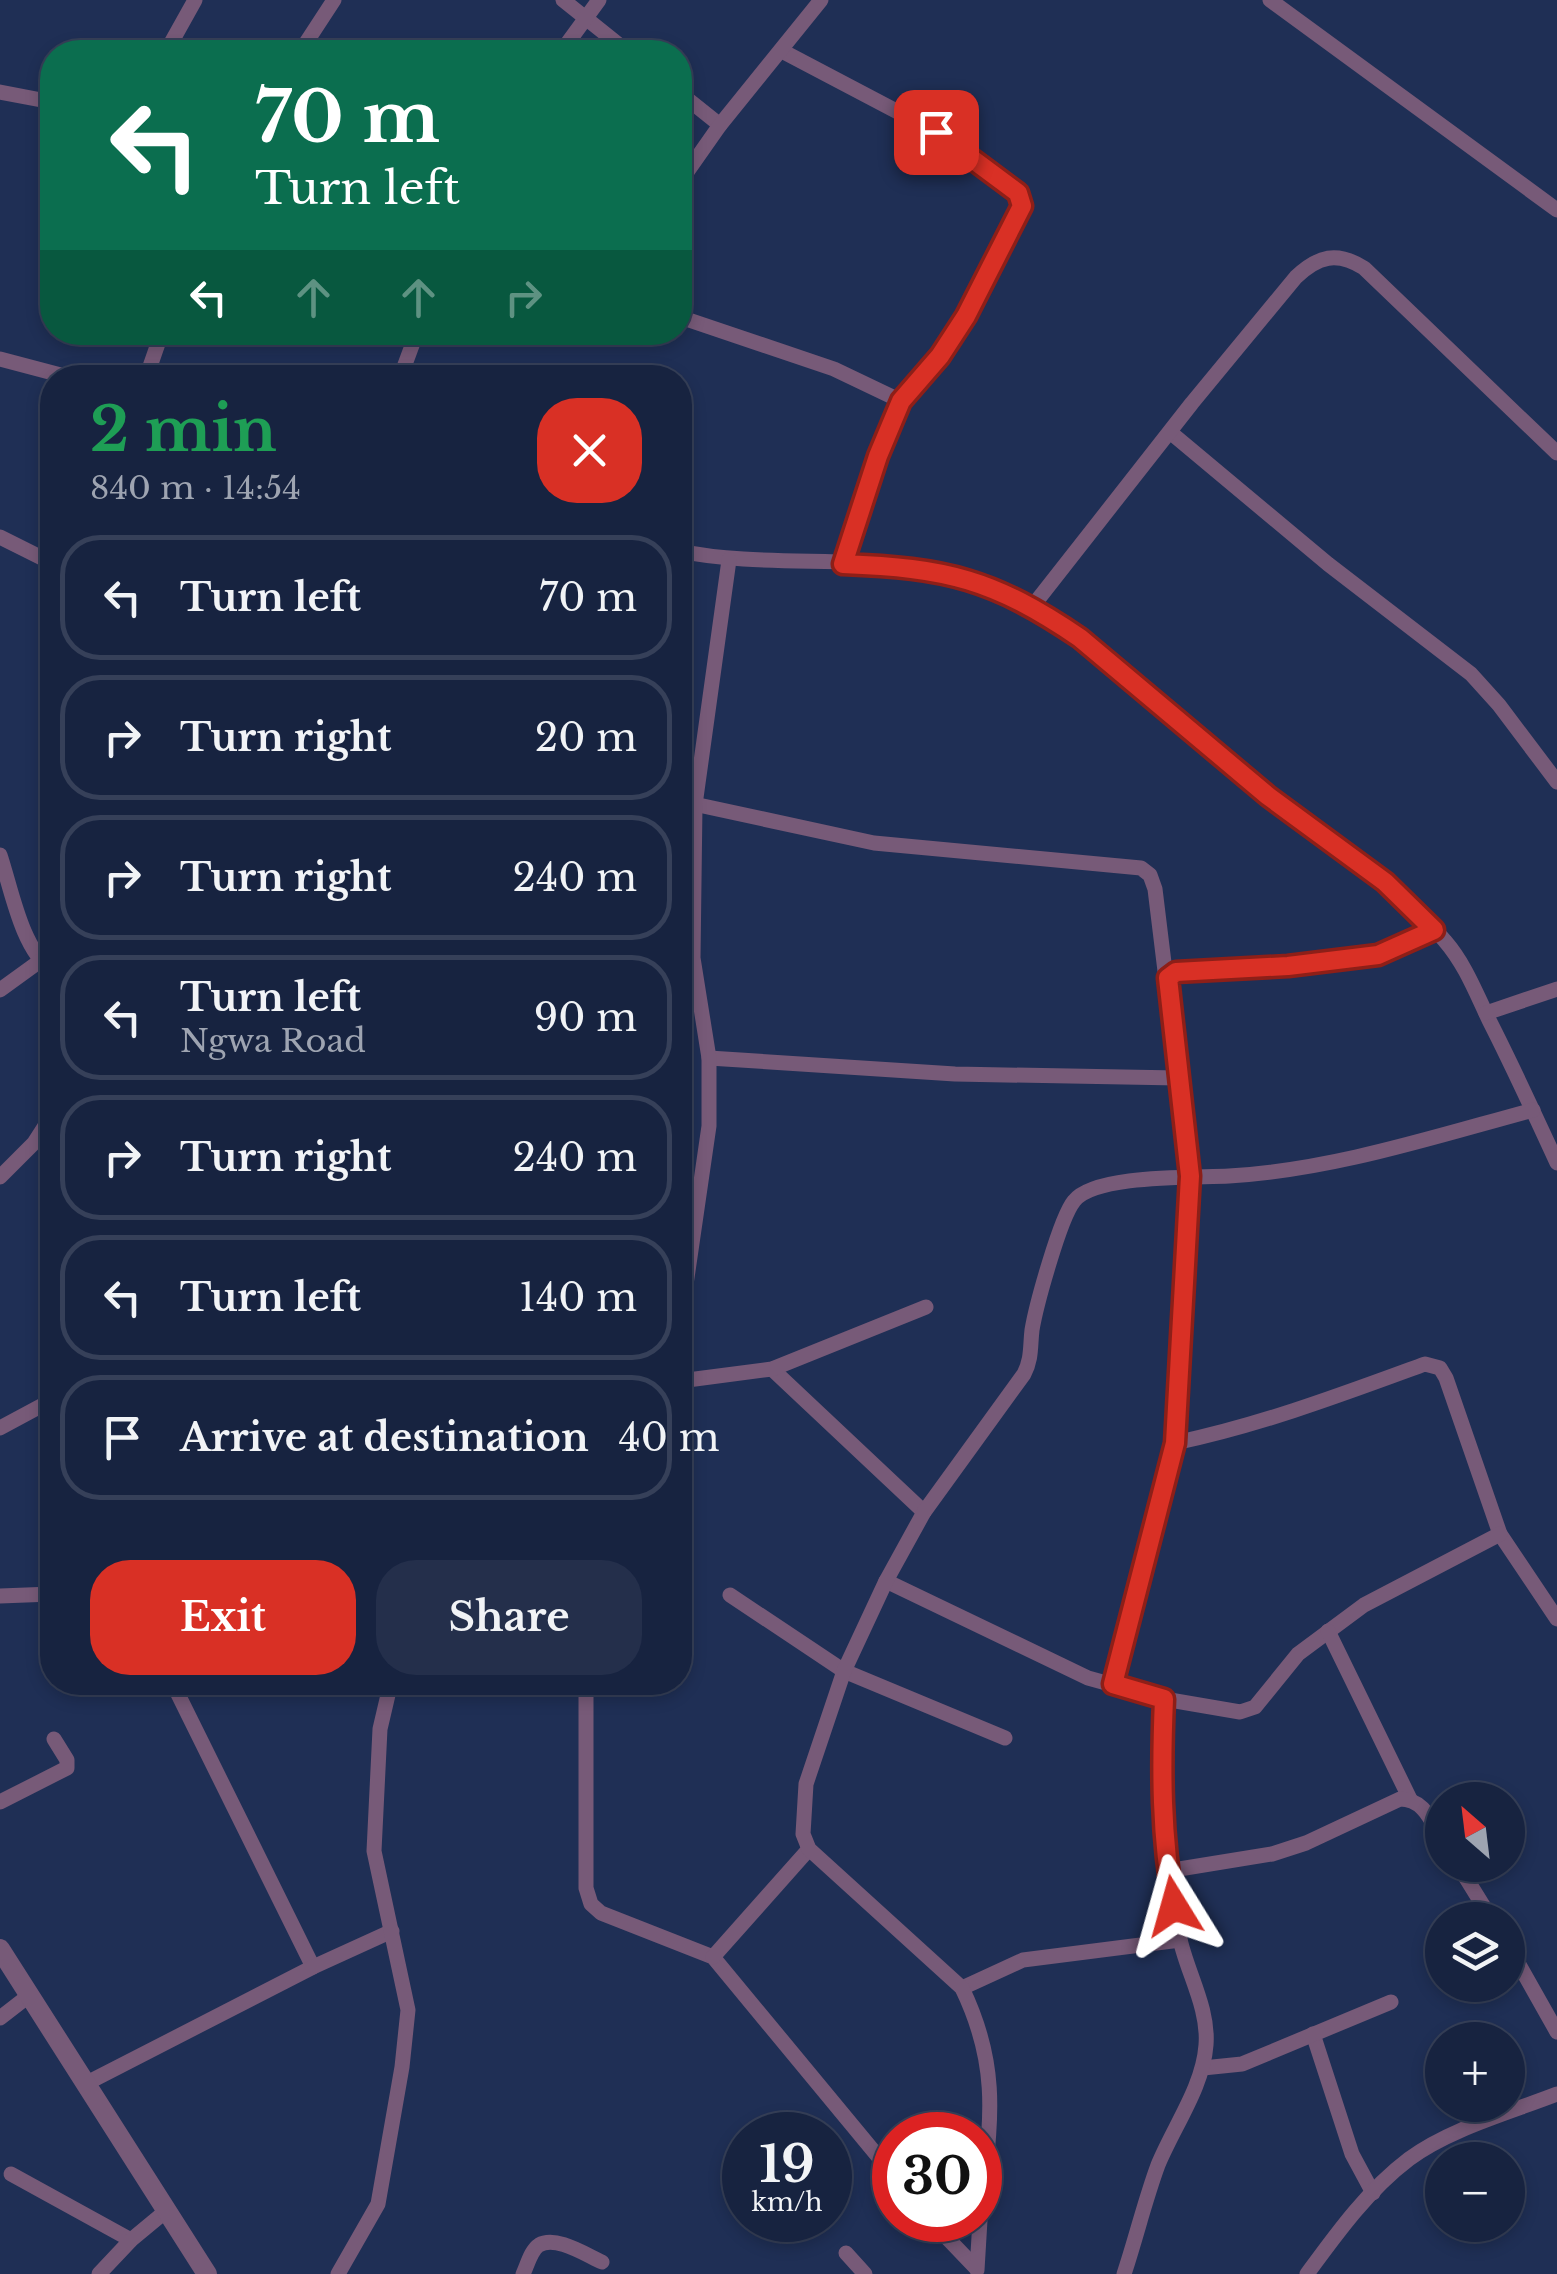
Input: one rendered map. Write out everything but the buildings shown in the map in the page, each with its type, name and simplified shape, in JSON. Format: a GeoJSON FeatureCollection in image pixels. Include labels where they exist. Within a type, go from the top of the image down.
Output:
{"type":"FeatureCollection","features":[{"type":"Feature","properties":{"kind":"street"},"geometry":{"type":"LineString","coordinates":[[173,40],[196,0]]}},
{"type":"Feature","properties":{"kind":"street"},"geometry":{"type":"LineString","coordinates":[[308,40],[334,0]]}},
{"type":"Feature","properties":{"kind":"street"},"geometry":{"type":"LineString","coordinates":[[563,0],[612,40]]}},
{"type":"Feature","properties":{"kind":"street"},"geometry":{"type":"LineString","coordinates":[[569,40],[599,0]]}},
{"type":"Feature","properties":{"kind":"street"},"geometry":{"type":"LineString","coordinates":[[692,165],[821,0]]}},
{"type":"Feature","properties":{"kind":"street"},"geometry":{"type":"LineString","coordinates":[[1270,0],[1557,210]]}},
{"type":"Feature","properties":{"kind":"street"},"geometry":{"type":"LineString","coordinates":[[782,52],[936,132],[990,170],[1022,199],[1017,220],[966,316],[940,356],[901,401],[878,456],[843,564]]}},
{"type":"Feature","properties":{"kind":"street"},"geometry":{"type":"LineString","coordinates":[[0,92],[40,100]]}},
{"type":"Feature","properties":{"kind":"street"},"geometry":{"type":"LineString","coordinates":[[692,103],[720,125]]}},
{"type":"Feature","properties":{"kind":"street"},"geometry":{"type":"LineString","coordinates":[[1032,608],[1296,277],[1318,260],[1352,260],[1364,268],[1557,453]]}},
{"type":"Feature","properties":{"kind":"street"},"geometry":{"type":"LineString","coordinates":[[692,321],[834,369],[901,401]]}},
{"type":"Feature","properties":{"kind":"street"},"geometry":{"type":"LineString","coordinates":[[0,359],[40,370]]}},
{"type":"Feature","properties":{"kind":"street"},"geometry":{"type":"LineString","coordinates":[[1170,432],[1328,564],[1471,674],[1500,705],[1557,782]]}},
{"type":"Feature","properties":{"kind":"street"},"geometry":{"type":"LineString","coordinates":[[0,537],[40,557]]}},
{"type":"Feature","properties":{"kind":"street"},"geometry":{"type":"LineString","coordinates":[[692,554],[729,560],[843,564],[954,574],[980,582],[1032,608],[1080,638],[1268,796],[1370,870],[1434,930],[1458,958],[1557,1163]]}},
{"type":"Feature","properties":{"kind":"street"},"geometry":{"type":"LineString","coordinates":[[692,774],[729,560]]}},
{"type":"Feature","properties":{"kind":"street"},"geometry":{"type":"LineString","coordinates":[[692,804],[874,842],[1141,868],[1150,875],[1168,978],[1190,1176],[1175,1443],[1113,1684]]}},
{"type":"Feature","properties":{"kind":"street"},"geometry":{"type":"LineString","coordinates":[[0,855],[22,920],[40,954]]}},
{"type":"Feature","properties":{"kind":"street"},"geometry":{"type":"LineString","coordinates":[[1168,978],[1176,972],[1288,966],[1378,955],[1434,930]]}},
{"type":"Feature","properties":{"kind":"street"},"geometry":{"type":"LineString","coordinates":[[0,990],[40,969]]}},
{"type":"Feature","properties":{"kind":"street"},"geometry":{"type":"LineString","coordinates":[[692,984],[709,1058],[709,1126],[692,1243]]}},
{"type":"Feature","properties":{"kind":"street"},"geometry":{"type":"LineString","coordinates":[[1486,1013],[1557,989]]}},
{"type":"Feature","properties":{"kind":"street"},"geometry":{"type":"LineString","coordinates":[[709,1058],[955,1074],[1178,1078]]}},
{"type":"Feature","properties":{"kind":"street"},"geometry":{"type":"LineString","coordinates":[[990,2112],[990,2072],[962,1988],[808,1849],[804,1834],[806,1784],[844,1671],[886,1581],[924,1512],[1031,1360],[1032,1333],[1044,1283],[1072,1203],[1088,1190],[1309,1166],[1387,1150],[1533,1110]]}},
{"type":"Feature","properties":{"kind":"street"},"geometry":{"type":"LineString","coordinates":[[0,1177],[40,1134]]}},
{"type":"Feature","properties":{"kind":"street"},"geometry":{"type":"LineString","coordinates":[[692,1379],[772,1369],[926,1307]]}},
{"type":"Feature","properties":{"kind":"street"},"geometry":{"type":"LineString","coordinates":[[1175,1443],[1218,1434],[1320,1402],[1425,1364],[1440,1368],[1500,1534],[1557,1620]]}},
{"type":"Feature","properties":{"kind":"street"},"geometry":{"type":"LineString","coordinates":[[772,1369],[924,1512]]}},
{"type":"Feature","properties":{"kind":"street"},"geometry":{"type":"LineString","coordinates":[[0,1428],[40,1406]]}},
{"type":"Feature","properties":{"kind":"street"},"geometry":{"type":"LineString","coordinates":[[886,1581],[1088,1678],[1164,1699],[1240,1712],[1255,1707],[1298,1654],[1364,1605],[1500,1534]]}},
{"type":"Feature","properties":{"kind":"street"},"geometry":{"type":"LineString","coordinates":[[0,1596],[40,1594]]}},
{"type":"Feature","properties":{"kind":"street"},"geometry":{"type":"LineString","coordinates":[[730,1595],[844,1671],[1005,1738]]}},
{"type":"Feature","properties":{"kind":"street"},"geometry":{"type":"LineString","coordinates":[[1328,1631],[1410,1799]]}},
{"type":"Feature","properties":{"kind":"street"},"geometry":{"type":"LineString","coordinates":[[178,1695],[313,1967]]}},
{"type":"Feature","properties":{"kind":"street"},"geometry":{"type":"LineString","coordinates":[[338,2274],[378,2204],[408,2010],[374,1851],[380,1729],[388,1695]]}},
{"type":"Feature","properties":{"kind":"street"},"geometry":{"type":"LineString","coordinates":[[586,1695],[586,1888],[591,1904],[601,1914],[713,1957],[872,2149]]}},
{"type":"Feature","properties":{"kind":"street"},"geometry":{"type":"LineString","coordinates":[[1124,2274],[1158,2166],[1203,2068],[1205,2019],[1180,1940],[1167,1871],[1161,1774],[1164,1699]]}},
{"type":"Feature","properties":{"kind":"street"},"geometry":{"type":"LineString","coordinates":[[0,1802],[67,1768],[68,1760],[54,1739]]}},
{"type":"Feature","properties":{"kind":"street"},"geometry":{"type":"LineString","coordinates":[[1167,1871],[1272,1854],[1400,1799],[1410,1799],[1425,1809]]}},
{"type":"Feature","properties":{"kind":"street"},"geometry":{"type":"LineString","coordinates":[[713,1957],[808,1849]]}},
{"type":"Feature","properties":{"kind":"street"},"geometry":{"type":"LineString","coordinates":[[86,2083],[313,1967],[392,1932]]}},
{"type":"Feature","properties":{"kind":"street"},"geometry":{"type":"LineString","coordinates":[[962,1988],[1024,1960],[1180,1940]]}},
{"type":"Feature","properties":{"kind":"street"},"geometry":{"type":"LineString","coordinates":[[0,1948],[207,2274]]}},
{"type":"Feature","properties":{"kind":"street"},"geometry":{"type":"LineString","coordinates":[[1525,1975],[1557,2032]]}},
{"type":"Feature","properties":{"kind":"street"},"geometry":{"type":"LineString","coordinates":[[0,2018],[31,1994]]}},
{"type":"Feature","properties":{"kind":"street"},"geometry":{"type":"LineString","coordinates":[[1203,2068],[1242,2064],[1391,2002]]}},
{"type":"Feature","properties":{"kind":"street"},"geometry":{"type":"LineString","coordinates":[[1314,2034],[1352,2154],[1372,2193]]}},
{"type":"Feature","properties":{"kind":"street"},"geometry":{"type":"LineString","coordinates":[[1307,2274],[1348,2218],[1409,2159],[1436,2142],[1557,2094]]}},
{"type":"Feature","properties":{"kind":"street"},"geometry":{"type":"LineString","coordinates":[[12,2174],[131,2240]]}},
{"type":"Feature","properties":{"kind":"street"},"geometry":{"type":"LineString","coordinates":[[98,2274],[166,2211]]}},
{"type":"Feature","properties":{"kind":"street"},"geometry":{"type":"LineString","coordinates":[[523,2274],[542,2243],[557,2242],[602,2262]]}},
{"type":"Feature","properties":{"kind":"street"},"geometry":{"type":"LineString","coordinates":[[951,2242],[977,2270]]}},
{"type":"Feature","properties":{"kind":"street"},"geometry":{"type":"LineString","coordinates":[[977,2270],[979,2242]]}},
{"type":"Feature","properties":{"kind":"street"},"geometry":{"type":"LineString","coordinates":[[846,2253],[865,2274]]}},
{"type":"Feature","properties":{"kind":"route"},"geometry":{"type":"LineString","coordinates":[[936,132],[1018,193],[1022,206],[966,316],[940,356],[901,401],[878,456],[843,564],[954,574],[980,582],[1053,620],[1080,638],[1268,796],[1385,882],[1434,930],[1378,955],[1288,966],[1176,972],[1168,978],[1190,1176],[1175,1443],[1113,1684],[1164,1699],[1161,1774],[1167,1871],[1174,1906]]}}]}
